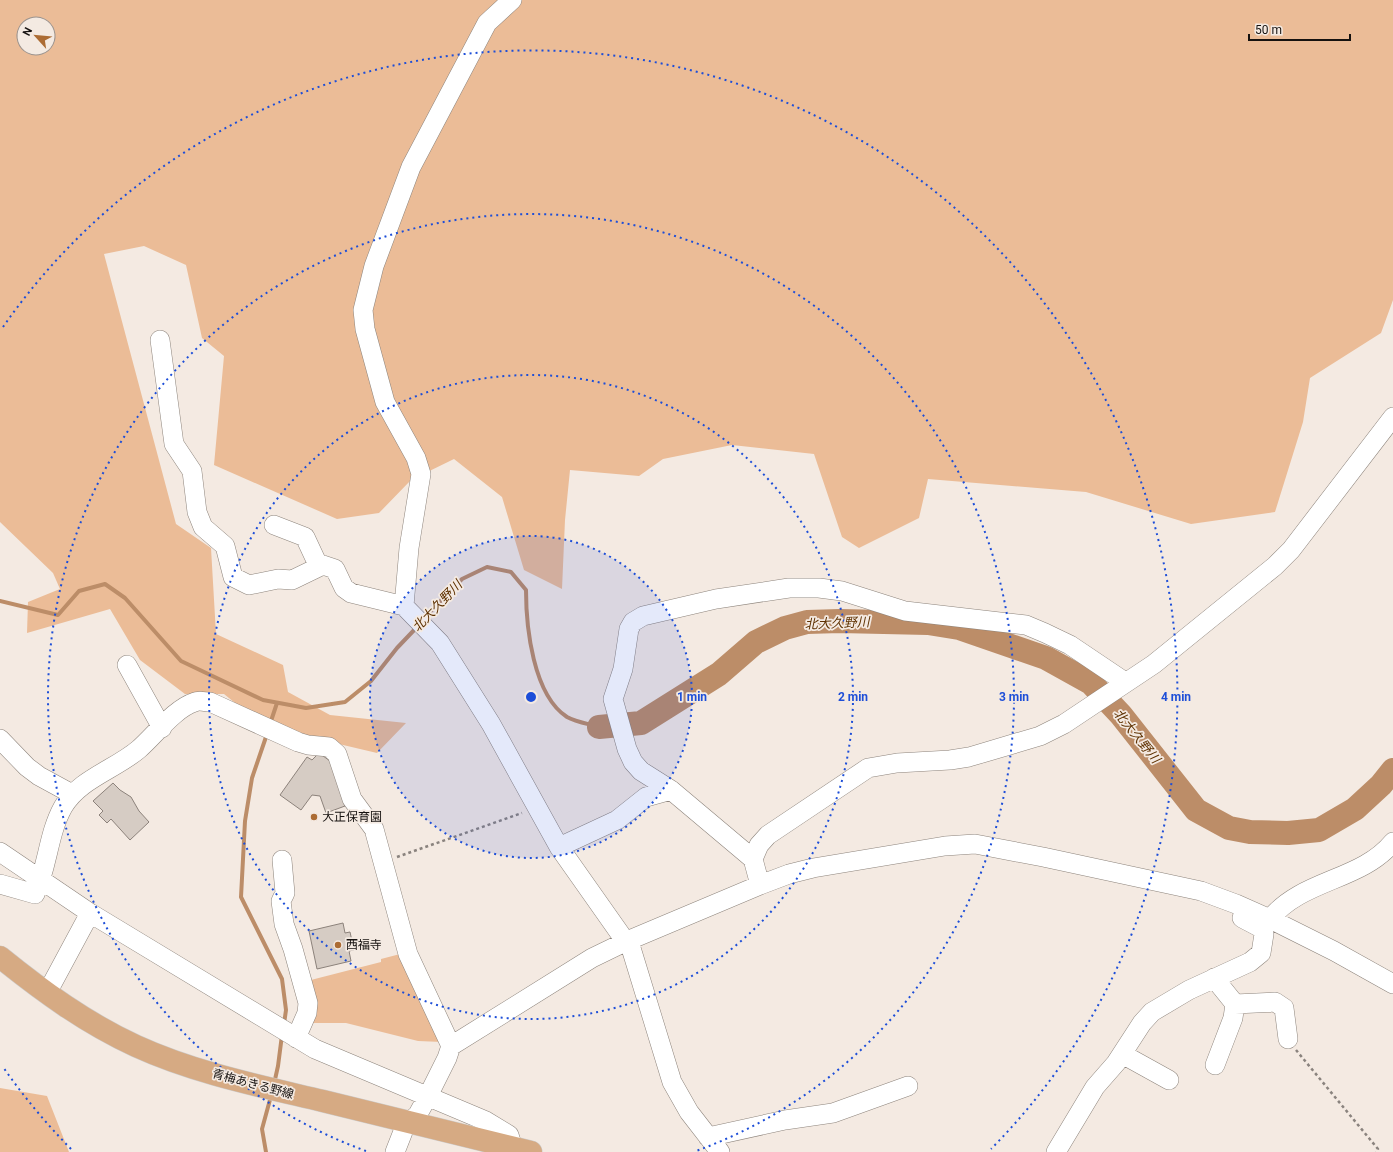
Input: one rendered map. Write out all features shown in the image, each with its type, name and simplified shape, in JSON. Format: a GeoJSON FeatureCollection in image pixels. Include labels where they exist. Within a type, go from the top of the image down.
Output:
{"type":"FeatureCollection","features":[{"type":"Feature","properties":{"kind":"main road","name":"青梅あきる野線"},"geometry":{"type":"LineString","coordinates":[[0,956],[47,993],[90,1022],[140,1048],[192,1068],[522,1150]]}},
{"type":"Feature","properties":{"kind":"street"},"geometry":{"type":"LineString","coordinates":[[409,611],[409,548],[421,474],[416,458],[385,402],[365,329],[363,310],[374,266],[411,167],[487,24],[512,0]]}},
{"type":"Feature","properties":{"kind":"street"},"geometry":{"type":"LineString","coordinates":[[160,340],[174,444],[192,471],[197,512],[203,527],[225,546],[233,577],[249,585],[278,579],[292,580],[323,565],[335,569],[344,588],[351,593],[409,611],[440,643],[491,724],[559,847],[631,948],[672,1082],[689,1112],[720,1152]]}},
{"type":"Feature","properties":{"kind":"street"},"geometry":{"type":"LineString","coordinates":[[760,885],[753,859],[758,845],[768,835],[868,768],[897,762],[950,760],[969,757],[1040,736],[1064,724],[1154,664],[1275,566],[1291,550],[1393,417]]}},
{"type":"Feature","properties":{"kind":"street"},"geometry":{"type":"LineString","coordinates":[[274,525],[305,537],[320,567]]}},
{"type":"Feature","properties":{"kind":"street"},"geometry":{"type":"LineString","coordinates":[[753,859],[671,790],[641,771],[633,762],[627,749],[614,708],[613,699],[623,669],[629,629],[633,622],[643,616],[716,599],[789,588],[819,588],[842,591],[905,611],[925,615],[992,620],[1026,626],[1046,633],[1070,645],[1122,684]]}},
{"type":"Feature","properties":{"kind":"street"},"geometry":{"type":"LineString","coordinates":[[127,665],[162,728]]}},
{"type":"Feature","properties":{"kind":"street"},"geometry":{"type":"LineString","coordinates":[[0,884],[35,894],[42,879],[53,830],[63,808],[72,794],[138,750],[178,712],[195,702],[210,702],[298,742],[308,746],[329,747],[337,754],[352,800],[374,829],[408,954],[451,1046]]}},
{"type":"Feature","properties":{"kind":"street"},"geometry":{"type":"LineString","coordinates":[[0,739],[27,767],[39,776],[72,794]]}},
{"type":"Feature","properties":{"kind":"street"},"geometry":{"type":"LineString","coordinates":[[559,847],[617,820],[646,797],[671,790]]}},
{"type":"Feature","properties":{"kind":"street"},"geometry":{"type":"LineString","coordinates":[[1270,919],[1290,898],[1375,859],[1393,842]]}},
{"type":"Feature","properties":{"kind":"street"},"geometry":{"type":"LineString","coordinates":[[395,1152],[404,1129],[418,1114],[428,1096],[447,1058],[451,1046],[592,958],[626,941],[760,885],[789,874],[813,868],[945,846],[975,844],[1184,886],[1236,904],[1270,919],[1334,951],[1393,984]]}},
{"type":"Feature","properties":{"kind":"street"},"geometry":{"type":"LineString","coordinates":[[0,852],[42,879],[90,913],[296,1038],[333,1057],[428,1096],[500,1129],[509,1135],[522,1150]]}},
{"type":"Feature","properties":{"kind":"street"},"geometry":{"type":"LineString","coordinates":[[282,860],[285,893],[281,901],[284,924],[293,949],[308,1002],[307,1013],[296,1038]]}},
{"type":"Feature","properties":{"kind":"street"},"geometry":{"type":"LineString","coordinates":[[1056,1152],[1095,1087],[1122,1054],[1142,1023],[1152,1012],[1189,990],[1250,962],[1261,953],[1264,934],[1262,928],[1237,914],[1236,904]]}},
{"type":"Feature","properties":{"kind":"street"},"geometry":{"type":"LineString","coordinates":[[47,993],[90,913]]}},
{"type":"Feature","properties":{"kind":"street"},"geometry":{"type":"LineString","coordinates":[[1214,978],[1235,1004],[1233,1018],[1215,1065]]}},
{"type":"Feature","properties":{"kind":"street"},"geometry":{"type":"LineString","coordinates":[[1235,1004],[1275,1002],[1284,1008],[1288,1039]]}},
{"type":"Feature","properties":{"kind":"street"},"geometry":{"type":"LineString","coordinates":[[1122,1054],[1169,1080]]}},
{"type":"Feature","properties":{"kind":"street"},"geometry":{"type":"LineString","coordinates":[[708,1137],[785,1120],[833,1113],[908,1086]]}},
{"type":"Feature","properties":{"kind":"path"},"geometry":{"type":"LineString","coordinates":[[383,862],[538,807]]}},
{"type":"Feature","properties":{"kind":"path"},"geometry":{"type":"LineString","coordinates":[[1288,1039],[1378,1149],[1376,1152]]}},
{"type":"Feature","properties":{"kind":"shaded area"},"geometry":{"type":"Polygon","coordinates":[[[0,0],[1393,0],[1393,300],[1381,333],[1310,378],[1303,422],[1275,512],[1191,524],[1086,492],[928,479],[919,518],[859,548],[842,537],[814,454],[732,445],[663,459],[639,476],[570,470],[565,520],[562,589],[524,570],[502,497],[454,459],[411,480],[379,513],[337,519],[214,465],[224,356],[202,338],[186,265],[144,246],[104,254],[176,524],[211,548],[216,634],[283,665],[288,692],[330,715],[406,723],[377,753],[305,736],[250,715],[224,694],[185,694],[140,660],[110,609],[27,633],[28,602],[60,589],[53,573],[0,522],[0,0]]]}},
{"type":"Feature","properties":{"kind":"shaded area"},"geometry":{"type":"Polygon","coordinates":[[[404,953],[442,1042],[418,1041],[346,1023],[308,1023],[307,981],[381,962],[381,959],[404,953]]]}},
{"type":"Feature","properties":{"kind":"shaded area"},"geometry":{"type":"Polygon","coordinates":[[[0,1088],[47,1096],[69,1152],[0,1152],[0,1088]]]}},
{"type":"Feature","properties":{"kind":"building"},"geometry":{"type":"Polygon","coordinates":[[[319,753],[330,761],[345,806],[326,813],[320,796],[312,795],[301,810],[280,795],[307,757],[312,760],[319,753]]]}},
{"type":"Feature","properties":{"kind":"building"},"geometry":{"type":"Polygon","coordinates":[[[113,783],[120,790],[131,797],[139,811],[149,822],[130,840],[111,819],[107,823],[99,815],[103,811],[93,801],[113,783]]]}},
{"type":"Feature","properties":{"kind":"building"},"geometry":{"type":"Polygon","coordinates":[[[343,923],[345,933],[350,932],[354,950],[349,951],[351,961],[317,969],[309,931],[343,923]]]}},
{"type":"Feature","properties":{"kind":"waterway","name":"北大久野川"},"geometry":{"type":"LineString","coordinates":[[424,618],[462,579],[487,567],[511,572],[526,590],[530,641],[539,677],[546,693],[555,707],[567,717],[578,722],[599,727]]}},
{"type":"Feature","properties":{"kind":"waterway","name":"北大久野川"},"geometry":{"type":"LineString","coordinates":[[0,601],[58,615],[79,591],[105,584],[125,598],[181,661],[263,700],[306,708],[345,702],[371,681],[397,648],[417,627]]}},
{"type":"Feature","properties":{"kind":"waterway","name":"北大久野川"},"geometry":{"type":"LineString","coordinates":[[599,727],[641,723],[719,674],[756,642],[785,628],[807,622],[840,621],[928,623],[959,628],[1046,658],[1091,683],[1121,715],[1196,810],[1229,828],[1250,832],[1288,833],[1319,830],[1355,809],[1381,785],[1393,770]]}},
{"type":"Feature","properties":{"kind":"waterway"},"geometry":{"type":"LineString","coordinates":[[270,724],[277,703]]}},
{"type":"Feature","properties":{"kind":"waterway"},"geometry":{"type":"LineString","coordinates":[[267,734],[252,778],[245,821],[241,897],[282,979],[286,1010],[284,1024]]}},
{"type":"Feature","properties":{"kind":"waterway"},"geometry":{"type":"LineString","coordinates":[[274,1084],[282,1035]]}},
{"type":"Feature","properties":{"kind":"waterway"},"geometry":{"type":"LineString","coordinates":[[266,1152],[262,1129],[271,1096]]}},
{"type":"Feature","properties":{"kind":"place","name":"大正保育園"},"geometry":{"type":"Point","coordinates":[314,817]}},
{"type":"Feature","properties":{"kind":"place","name":"西福寺"},"geometry":{"type":"Point","coordinates":[338,945]}}]}
